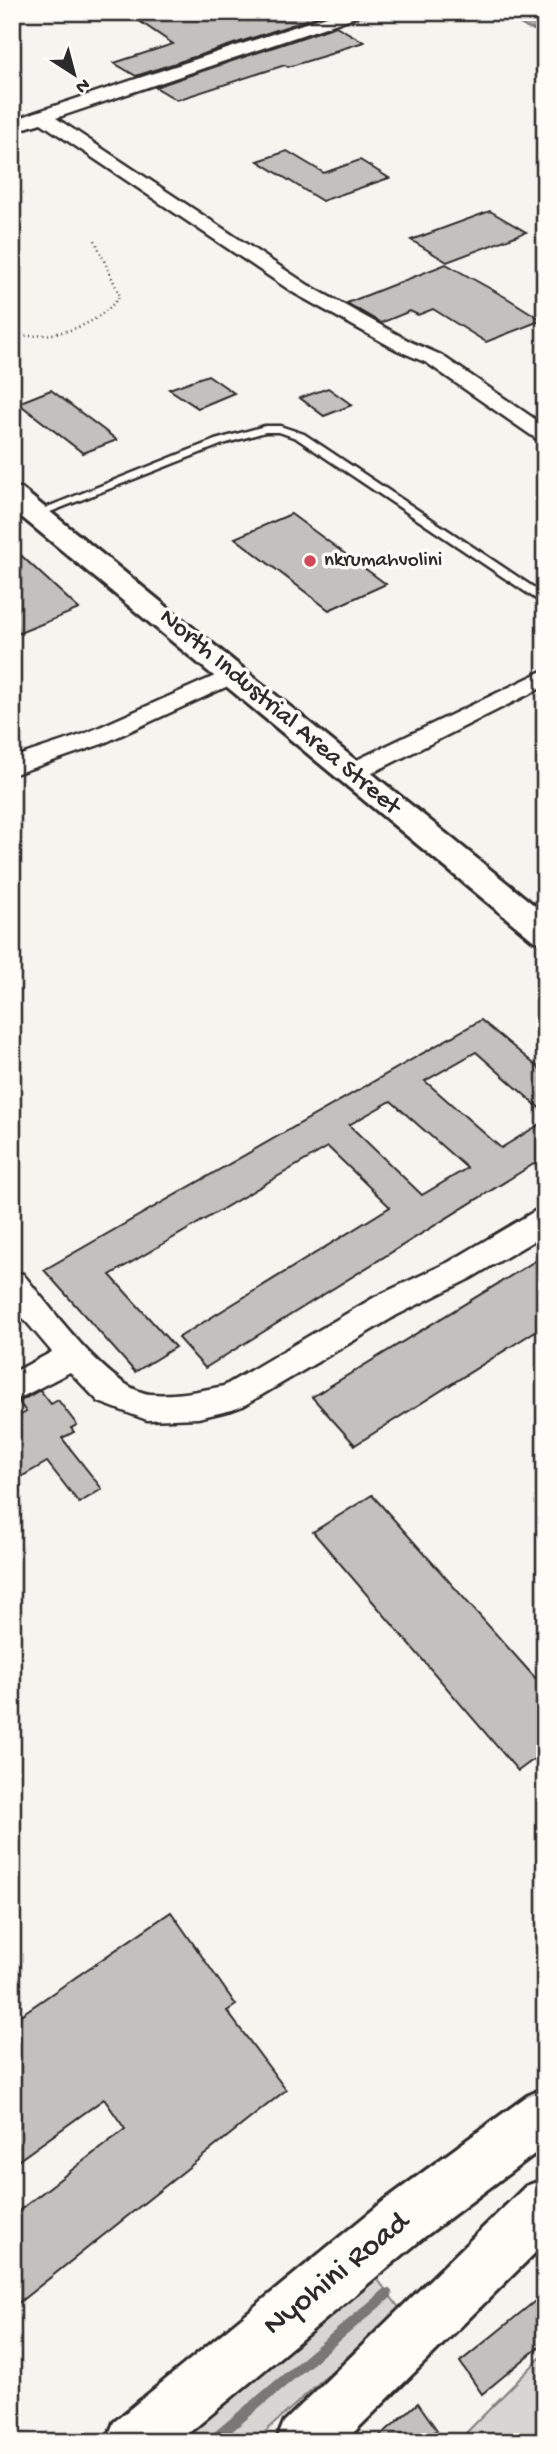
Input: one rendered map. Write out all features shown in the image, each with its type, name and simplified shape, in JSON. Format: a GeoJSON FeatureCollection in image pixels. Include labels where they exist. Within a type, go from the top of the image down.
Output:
{"type":"FeatureCollection","features":[{"type":"Feature","properties":{"kind":"main road","name":"North Industrial Area Street"},"geometry":{"type":"LineString","coordinates":[[24,504],[545,932]]}},
{"type":"Feature","properties":{"kind":"main road","name":"Nyohini Road"},"geometry":{"type":"LineString","coordinates":[[134,2442],[404,2219],[545,2114]]}},
{"type":"Feature","properties":{"kind":"main road"},"geometry":{"type":"LineString","coordinates":[[304,2442],[545,2206]]}},
{"type":"Feature","properties":{"kind":"street"},"geometry":{"type":"LineString","coordinates":[[12,127],[355,12]]}},
{"type":"Feature","properties":{"kind":"street"},"geometry":{"type":"LineString","coordinates":[[43,116],[289,282],[404,346],[434,359],[545,436]]}},
{"type":"Feature","properties":{"kind":"street"},"geometry":{"type":"LineString","coordinates":[[12,767],[93,739],[233,675]]}},
{"type":"Feature","properties":{"kind":"street"},"geometry":{"type":"LineString","coordinates":[[351,773],[545,677]]}},
{"type":"Feature","properties":{"kind":"street"},"geometry":{"type":"LineString","coordinates":[[12,1283],[73,1355],[110,1393],[147,1407],[198,1405],[232,1397],[386,1306],[460,1270],[545,1219]]}},
{"type":"Feature","properties":{"kind":"street"},"geometry":{"type":"LineString","coordinates":[[12,1388],[73,1355]]}},
{"type":"Feature","properties":{"kind":"lane"},"geometry":{"type":"LineString","coordinates":[[24,504],[219,442],[265,429],[280,429],[300,436],[545,601]]}},
{"type":"Feature","properties":{"kind":"path"},"geometry":{"type":"LineString","coordinates":[[12,337],[40,337],[79,330],[111,310],[120,296],[109,272],[106,256],[94,237]]}},
{"type":"Feature","properties":{"kind":"shaded area"},"geometry":{"type":"Polygon","coordinates":[[[501,12],[545,12],[545,33],[527,28],[501,12]]]}},
{"type":"Feature","properties":{"kind":"shaded area"},"geometry":{"type":"Polygon","coordinates":[[[376,2277],[400,2309],[254,2442],[176,2442],[376,2277]]]}},
{"type":"Feature","properties":{"kind":"shaded area"},"geometry":{"type":"Polygon","coordinates":[[[545,2356],[545,2442],[457,2442],[540,2358],[545,2356]]]}},
{"type":"Feature","properties":{"kind":"building"},"geometry":{"type":"Polygon","coordinates":[[[126,12],[313,12],[319,16],[136,76],[114,63],[173,44],[126,12]]]}},
{"type":"Feature","properties":{"kind":"building"},"geometry":{"type":"Polygon","coordinates":[[[336,26],[364,42],[177,100],[155,87],[336,26]]]}},
{"type":"Feature","properties":{"kind":"building"},"geometry":{"type":"Polygon","coordinates":[[[287,151],[324,173],[360,160],[389,178],[322,201],[258,161],[287,151]]]}},
{"type":"Feature","properties":{"kind":"building"},"geometry":{"type":"Polygon","coordinates":[[[490,211],[526,232],[447,262],[411,240],[490,211]]]}},
{"type":"Feature","properties":{"kind":"building"},"geometry":{"type":"Polygon","coordinates":[[[446,264],[542,320],[486,342],[433,309],[418,315],[410,311],[381,323],[347,303],[446,264]]]}},
{"type":"Feature","properties":{"kind":"building"},"geometry":{"type":"Polygon","coordinates":[[[208,375],[234,393],[198,408],[169,389],[208,375]]]}},
{"type":"Feature","properties":{"kind":"building"},"geometry":{"type":"Polygon","coordinates":[[[328,388],[352,405],[324,416],[300,398],[328,388]]]}},
{"type":"Feature","properties":{"kind":"building"},"geometry":{"type":"Polygon","coordinates":[[[51,390],[117,440],[83,453],[18,403],[51,390]]]}},
{"type":"Feature","properties":{"kind":"building","name":"nkrumahvolini"},"geometry":{"type":"Polygon","coordinates":[[[291,514],[386,584],[329,610],[235,538],[291,514]]]}},
{"type":"Feature","properties":{"kind":"building"},"geometry":{"type":"Polygon","coordinates":[[[12,547],[79,609],[12,636],[12,547]]]}},
{"type":"Feature","properties":{"kind":"building"},"geometry":{"type":"Polygon","coordinates":[[[481,1020],[545,1073],[545,1113],[476,1052],[425,1081],[501,1148],[545,1121],[545,1157],[205,1368],[178,1338],[390,1207],[328,1147],[110,1275],[175,1347],[135,1372],[44,1270],[481,1020]],[[391,1101],[349,1125],[422,1195],[467,1168],[391,1101]]]}},
{"type":"Feature","properties":{"kind":"building"},"geometry":{"type":"Polygon","coordinates":[[[545,1255],[545,1325],[355,1445],[312,1397],[545,1255]]]}},
{"type":"Feature","properties":{"kind":"building"},"geometry":{"type":"Polygon","coordinates":[[[40,1390],[51,1404],[58,1400],[77,1425],[71,1428],[74,1432],[62,1438],[102,1489],[79,1503],[47,1462],[12,1482],[12,1420],[26,1412],[19,1402],[40,1390]]]}},
{"type":"Feature","properties":{"kind":"building"},"geometry":{"type":"Polygon","coordinates":[[[372,1495],[545,1689],[545,1751],[518,1771],[313,1532],[372,1495]]]}},
{"type":"Feature","properties":{"kind":"building"},"geometry":{"type":"Polygon","coordinates":[[[171,1912],[236,2005],[227,2011],[286,2090],[12,2308],[12,2216],[125,2129],[104,2099],[12,2165],[12,2021],[171,1912]]]}},
{"type":"Feature","properties":{"kind":"building"},"geometry":{"type":"Polygon","coordinates":[[[545,2293],[545,2342],[482,2394],[460,2362],[545,2293]]]}},
{"type":"Feature","properties":{"kind":"building"},"geometry":{"type":"Polygon","coordinates":[[[418,2403],[437,2430],[423,2442],[373,2442],[418,2403]]]}},
{"type":"Feature","properties":{"kind":"waterway"},"geometry":{"type":"LineString","coordinates":[[211,2442],[387,2294]]}},
{"type":"Feature","properties":{"kind":"place","name":"nkrumahvolini"},"geometry":{"type":"Point","coordinates":[310,561]}}]}
